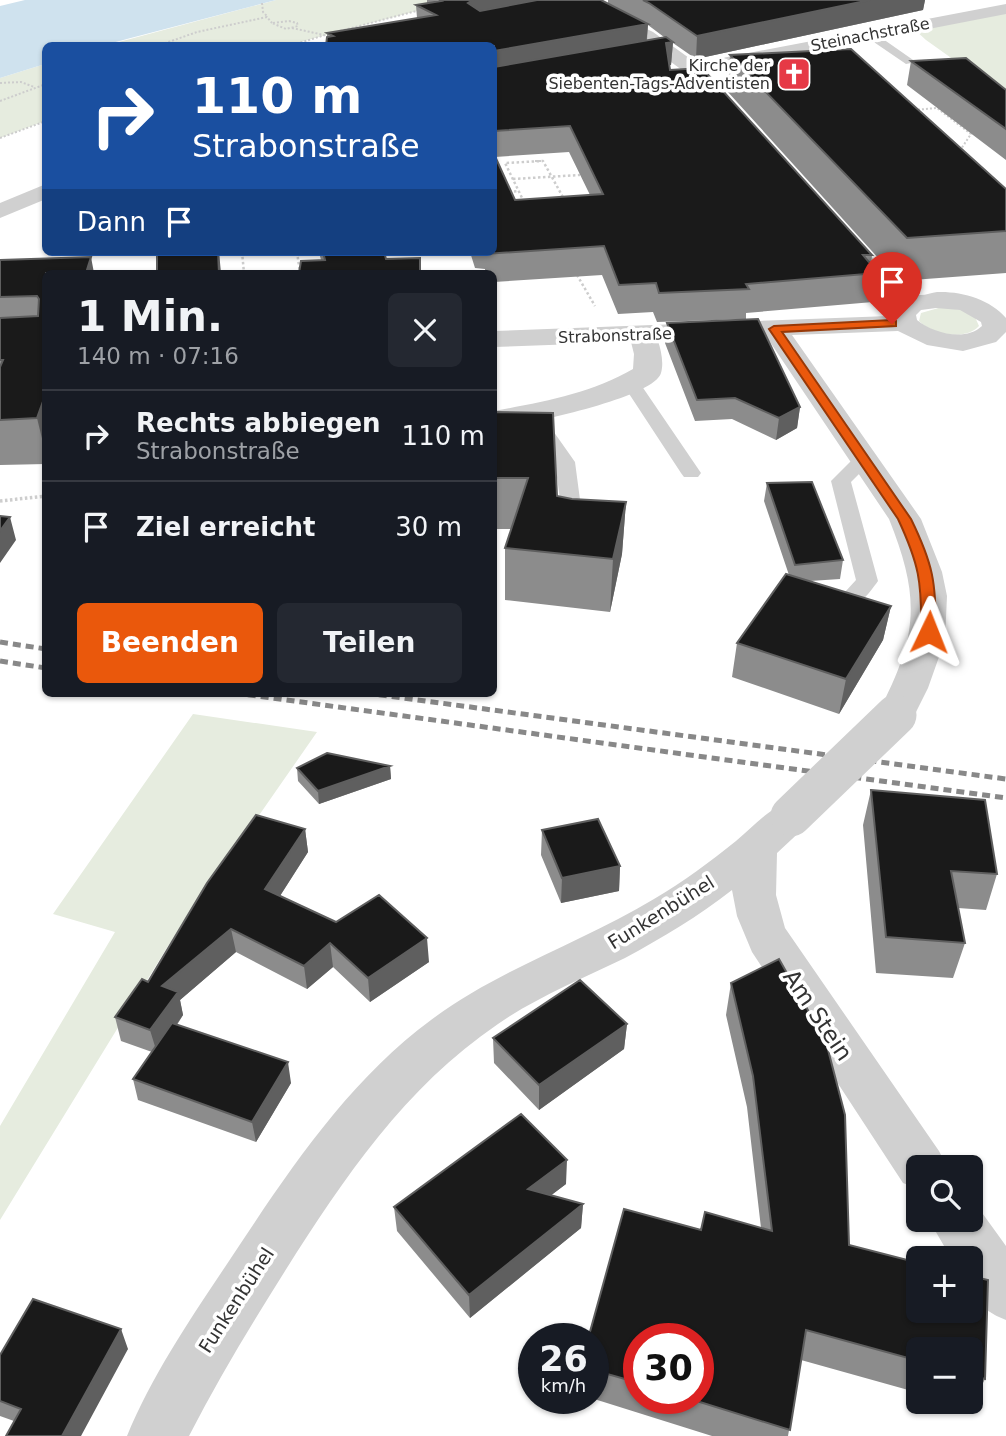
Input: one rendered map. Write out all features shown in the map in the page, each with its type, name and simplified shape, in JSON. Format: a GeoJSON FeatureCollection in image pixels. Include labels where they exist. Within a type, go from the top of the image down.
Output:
{"type":"FeatureCollection","features":[{"type":"Feature","properties":{"kind":"street"},"geometry":{"type":"LineString","coordinates":[[573,5],[612,0]]}},
{"type":"Feature","properties":{"kind":"street"},"geometry":{"type":"LineString","coordinates":[[573,5],[630,26],[668,51],[693,69],[738,120]]}},
{"type":"Feature","properties":{"kind":"street","name":"Steinachstraße"},"geometry":{"type":"LineString","coordinates":[[693,69],[1006,9]]}},
{"type":"Feature","properties":{"kind":"street"},"geometry":{"type":"LineString","coordinates":[[641,56],[668,51]]}},
{"type":"Feature","properties":{"kind":"street"},"geometry":{"type":"LineString","coordinates":[[0,211],[42,193]]}},
{"type":"Feature","properties":{"kind":"street"},"geometry":{"type":"LineString","coordinates":[[830,223],[908,314]]}},
{"type":"Feature","properties":{"kind":"street"},"geometry":{"type":"LineString","coordinates":[[975,307],[1006,293]]}},
{"type":"Feature","properties":{"kind":"street","name":"Strabonstraße"},"geometry":{"type":"LineString","coordinates":[[497,339],[774,329],[908,314],[949,301],[985,312],[996,323],[999,336],[971,341],[943,341],[918,334],[908,314]]}},
{"type":"Feature","properties":{"kind":"street","name":"Funkenbühel"},"geometry":{"type":"LineString","coordinates":[[157,1436],[178,1393],[230,1307],[319,1173],[390,1083],[456,1027],[484,1008],[632,934],[685,900],[773,833],[896,715],[927,648],[929,585],[919,549],[905,519],[774,329]]}},
{"type":"Feature","properties":{"kind":"street"},"geometry":{"type":"LineString","coordinates":[[497,420],[531,414],[603,394],[631,383],[647,373],[648,354],[643,335]]}},
{"type":"Feature","properties":{"kind":"street","name":"Am Stein"},"geometry":{"type":"LineString","coordinates":[[773,833],[752,881],[757,914],[768,940],[913,1155]]}},
{"type":"Feature","properties":{"kind":"street"},"geometry":{"type":"LineString","coordinates":[[964,1232],[1006,1293]]}},
{"type":"Feature","properties":{"kind":"lane"},"geometry":{"type":"LineString","coordinates":[[869,34],[910,62]]}},
{"type":"Feature","properties":{"kind":"lane"},"geometry":{"type":"LineString","coordinates":[[631,383],[691,473]]}},
{"type":"Feature","properties":{"kind":"lane"},"geometry":{"type":"LineString","coordinates":[[531,414],[565,462],[568,500],[577,544]]}},
{"type":"Feature","properties":{"kind":"lane"},"geometry":{"type":"LineString","coordinates":[[845,604],[867,581],[841,481],[864,459]]}},
{"type":"Feature","properties":{"kind":"path"},"geometry":{"type":"LineString","coordinates":[[262,3],[263,12],[272,23],[286,29],[298,26],[297,23],[272,23]]}},
{"type":"Feature","properties":{"kind":"path"},"geometry":{"type":"LineString","coordinates":[[302,42],[421,10]]}},
{"type":"Feature","properties":{"kind":"path"},"geometry":{"type":"LineString","coordinates":[[166,42],[187,33],[267,17]]}},
{"type":"Feature","properties":{"kind":"path"},"geometry":{"type":"LineString","coordinates":[[292,28],[325,35]]}},
{"type":"Feature","properties":{"kind":"path"},"geometry":{"type":"LineString","coordinates":[[0,83],[21,82],[35,87]]}},
{"type":"Feature","properties":{"kind":"path"},"geometry":{"type":"LineString","coordinates":[[0,101],[42,85]]}},
{"type":"Feature","properties":{"kind":"path"},"geometry":{"type":"LineString","coordinates":[[911,110],[937,108],[971,134],[961,149],[966,156]]}},
{"type":"Feature","properties":{"kind":"path"},"geometry":{"type":"LineString","coordinates":[[0,138],[42,122]]}},
{"type":"Feature","properties":{"kind":"path"},"geometry":{"type":"LineString","coordinates":[[524,203],[505,163],[542,161],[564,200],[573,199]]}},
{"type":"Feature","properties":{"kind":"path"},"geometry":{"type":"LineString","coordinates":[[513,179],[580,175]]}},
{"type":"Feature","properties":{"kind":"path"},"geometry":{"type":"LineString","coordinates":[[497,193],[519,191]]}},
{"type":"Feature","properties":{"kind":"path"},"geometry":{"type":"LineString","coordinates":[[570,270],[580,277],[608,336]]}},
{"type":"Feature","properties":{"kind":"path"},"geometry":{"type":"LineString","coordinates":[[0,501],[42,496]]}},
{"type":"Feature","properties":{"kind":"shaded area"},"geometry":{"type":"Polygon","coordinates":[[[276,0],[458,0],[300,42],[119,42],[276,0]]]}},
{"type":"Feature","properties":{"kind":"shaded area"},"geometry":{"type":"Polygon","coordinates":[[[1006,13],[1006,97],[915,30],[1006,13]]]}},
{"type":"Feature","properties":{"kind":"shaded area"},"geometry":{"type":"Polygon","coordinates":[[[42,65],[42,122],[0,138],[0,78],[42,65]]]}},
{"type":"Feature","properties":{"kind":"shaded area"},"geometry":{"type":"Polygon","coordinates":[[[942,307],[962,310],[975,317],[979,326],[966,334],[958,335],[940,333],[919,321],[921,313],[942,307]]]}},
{"type":"Feature","properties":{"kind":"shaded area"},"geometry":{"type":"Polygon","coordinates":[[[193,714],[317,732],[168,946],[0,1220],[0,1126],[115,932],[53,914],[193,714]]]}},
{"type":"Feature","properties":{"kind":"water"},"geometry":{"type":"Polygon","coordinates":[[[25,0],[276,0],[115,42],[42,42],[42,65],[0,78],[0,6],[25,0]]]}},
{"type":"Feature","properties":{"kind":"building"},"geometry":{"type":"Polygon","coordinates":[[[439,0],[473,0],[468,3],[480,11],[537,0],[601,0],[648,24],[497,50],[497,42],[326,42],[327,37],[333,36],[327,33],[436,15],[416,5],[441,1],[439,0]]]}},
{"type":"Feature","properties":{"kind":"building"},"geometry":{"type":"Polygon","coordinates":[[[643,0],[870,0],[697,36],[643,0]]]}},
{"type":"Feature","properties":{"kind":"building"},"geometry":{"type":"Polygon","coordinates":[[[666,37],[673,42],[666,43],[670,70],[702,68],[872,255],[863,255],[878,273],[746,284],[749,289],[659,293],[656,283],[619,285],[604,246],[497,253],[497,161],[515,200],[603,194],[570,126],[497,131],[497,66],[666,37]]]}},
{"type":"Feature","properties":{"kind":"building"},"geometry":{"type":"Polygon","coordinates":[[[851,49],[1006,189],[1006,231],[907,238],[730,55],[851,49]]]}},
{"type":"Feature","properties":{"kind":"building"},"geometry":{"type":"Polygon","coordinates":[[[966,58],[1006,90],[1006,129],[911,61],[966,58]]]}},
{"type":"Feature","properties":{"kind":"building"},"geometry":{"type":"Polygon","coordinates":[[[157,256],[218,256],[219,270],[157,270],[157,256]]]}},
{"type":"Feature","properties":{"kind":"building"},"geometry":{"type":"Polygon","coordinates":[[[324,256],[420,258],[420,270],[300,270],[301,261],[325,260],[324,256]]]}},
{"type":"Feature","properties":{"kind":"building"},"geometry":{"type":"Polygon","coordinates":[[[91,257],[87,270],[42,270],[42,404],[37,418],[0,420],[0,367],[3,360],[0,360],[0,318],[38,316],[39,299],[37,296],[0,297],[0,260],[91,257]]]}},
{"type":"Feature","properties":{"kind":"building"},"geometry":{"type":"Polygon","coordinates":[[[758,319],[800,407],[779,418],[735,398],[697,400],[667,323],[758,319]]]}},
{"type":"Feature","properties":{"kind":"building"},"geometry":{"type":"Polygon","coordinates":[[[497,412],[553,413],[557,496],[626,502],[613,559],[505,548],[528,478],[497,478],[497,412]]]}},
{"type":"Feature","properties":{"kind":"building"},"geometry":{"type":"Polygon","coordinates":[[[812,482],[843,560],[795,565],[767,483],[812,482]]]}},
{"type":"Feature","properties":{"kind":"building"},"geometry":{"type":"Polygon","coordinates":[[[0,516],[10,517],[0,531],[0,516]]]}},
{"type":"Feature","properties":{"kind":"building"},"geometry":{"type":"Polygon","coordinates":[[[786,574],[891,606],[846,679],[737,643],[786,574]]]}},
{"type":"Feature","properties":{"kind":"building"},"geometry":{"type":"Polygon","coordinates":[[[327,753],[390,766],[318,791],[297,768],[327,753]]]}},
{"type":"Feature","properties":{"kind":"building"},"geometry":{"type":"Polygon","coordinates":[[[871,790],[985,800],[997,874],[951,871],[965,943],[886,937],[871,790]]]}},
{"type":"Feature","properties":{"kind":"building"},"geometry":{"type":"Polygon","coordinates":[[[256,815],[305,829],[265,889],[336,922],[379,895],[427,938],[368,978],[330,943],[304,966],[231,929],[162,986],[178,992],[150,1030],[115,1017],[142,979],[148,982],[207,883],[256,815]]]}},
{"type":"Feature","properties":{"kind":"building"},"geometry":{"type":"Polygon","coordinates":[[[598,819],[620,866],[562,878],[542,830],[598,819]]]}},
{"type":"Feature","properties":{"kind":"building"},"geometry":{"type":"Polygon","coordinates":[[[779,959],[826,1042],[845,1115],[849,1245],[906,1260],[906,1323],[983,1323],[983,1279],[988,1280],[985,1379],[983,1337],[906,1337],[906,1357],[806,1330],[790,1430],[714,1406],[714,1323],[623,1323],[623,1378],[609,1375],[609,1323],[592,1323],[624,1209],[701,1230],[705,1212],[772,1231],[753,1076],[731,983],[779,959]]]}},
{"type":"Feature","properties":{"kind":"building"},"geometry":{"type":"Polygon","coordinates":[[[580,980],[627,1024],[539,1085],[493,1038],[580,980]]]}},
{"type":"Feature","properties":{"kind":"building"},"geometry":{"type":"Polygon","coordinates":[[[172,1023],[288,1062],[252,1122],[133,1079],[172,1023]]]}},
{"type":"Feature","properties":{"kind":"building"},"geometry":{"type":"Polygon","coordinates":[[[521,1114],[567,1160],[528,1189],[583,1204],[469,1295],[394,1207],[521,1114]]]}},
{"type":"Feature","properties":{"kind":"building"},"geometry":{"type":"Polygon","coordinates":[[[33,1299],[121,1329],[62,1436],[6,1436],[21,1409],[0,1401],[0,1355],[33,1299]]]}},
{"type":"Feature","properties":{"kind":"railway"},"geometry":{"type":"LineString","coordinates":[[0,642],[42,648]]}},
{"type":"Feature","properties":{"kind":"railway"},"geometry":{"type":"LineString","coordinates":[[0,661],[42,667]]}},
{"type":"Feature","properties":{"kind":"railway"},"geometry":{"type":"LineString","coordinates":[[264,697],[1006,798]]}},
{"type":"Feature","properties":{"kind":"railway"},"geometry":{"type":"LineString","coordinates":[[396,697],[1006,779]]}},
{"type":"Feature","properties":{"kind":"place","name":"Kirche der Siebenten-Tags-Adventisten"},"geometry":{"type":"Point","coordinates":[794,74]}},
{"type":"Feature","properties":{"kind":"route"},"geometry":{"type":"LineString","coordinates":[[892,324],[774,329],[905,519],[919,549],[929,585],[929,632]]}}]}
